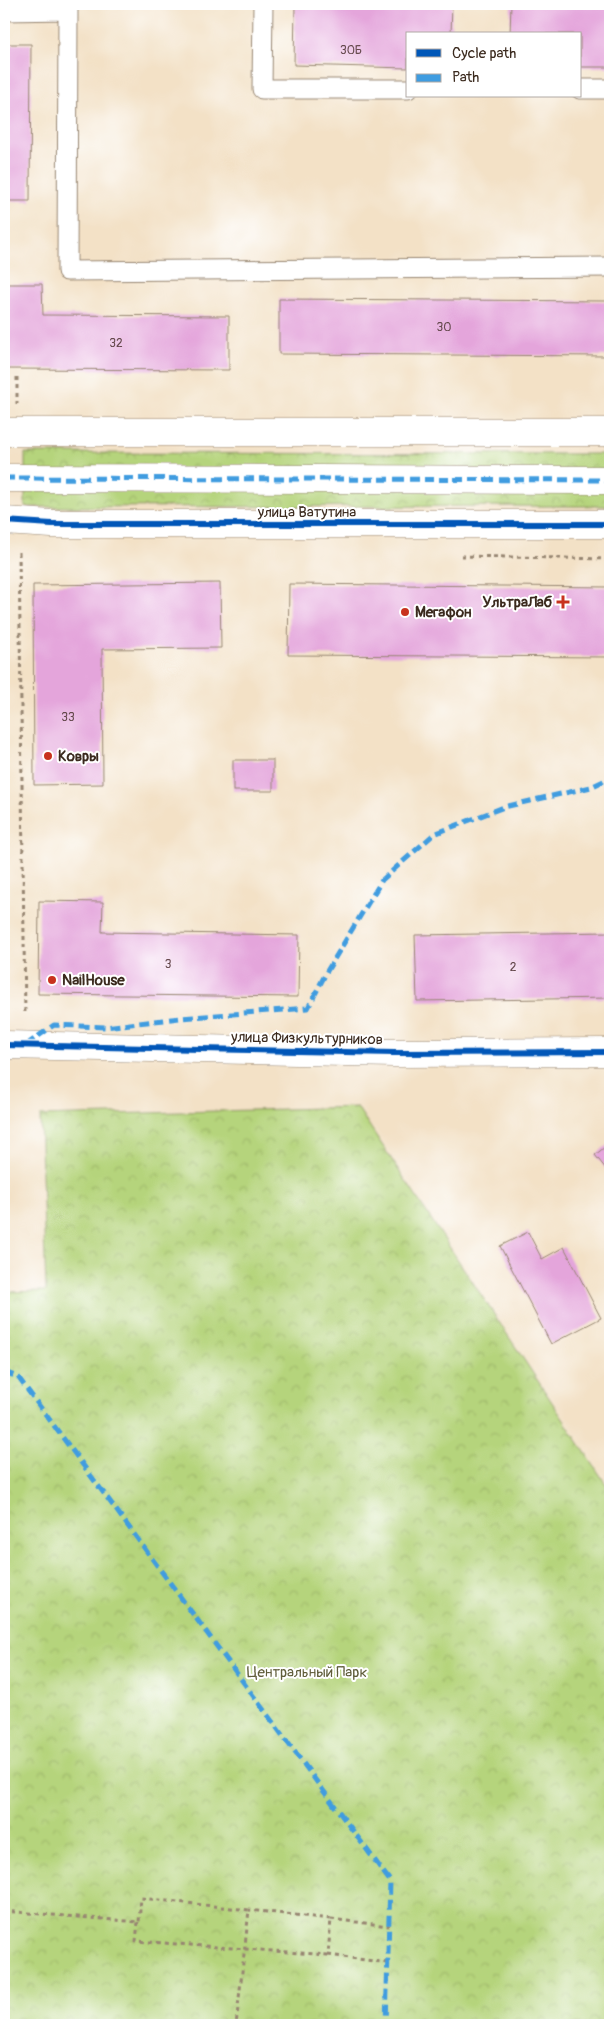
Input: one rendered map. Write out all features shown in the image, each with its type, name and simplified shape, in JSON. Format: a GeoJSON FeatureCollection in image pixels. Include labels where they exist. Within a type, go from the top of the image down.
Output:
{"type":"FeatureCollection","features":[{"type":"Feature","properties":{"kind":"street"},"geometry":{"type":"LineString","coordinates":[[11,432],[610,432]]}},
{"type":"Feature","properties":{"kind":"street"},"geometry":{"type":"LineString","coordinates":[[4,478],[610,480]]}},
{"type":"Feature","properties":{"kind":"street","name":"улица Ватутина"},"geometry":{"type":"LineString","coordinates":[[11,521],[52,524],[610,524]]}},
{"type":"Feature","properties":{"kind":"street","name":"улица Физкультурников"},"geometry":{"type":"LineString","coordinates":[[15,1045],[394,1053],[610,1052]]}},
{"type":"Feature","properties":{"kind":"lane"},"geometry":{"type":"LineString","coordinates":[[263,4],[262,89],[406,89]]}},
{"type":"Feature","properties":{"kind":"lane"},"geometry":{"type":"LineString","coordinates":[[4,11],[68,7],[68,271],[610,267]]}},
{"type":"Feature","properties":{"kind":"lane"},"geometry":{"type":"LineString","coordinates":[[582,89],[610,89]]}},
{"type":"Feature","properties":{"kind":"path"},"geometry":{"type":"LineString","coordinates":[[11,432],[17,377]]}},
{"type":"Feature","properties":{"kind":"path"},"geometry":{"type":"LineString","coordinates":[[11,521],[15,1045]]}},
{"type":"Feature","properties":{"kind":"path"},"geometry":{"type":"LineString","coordinates":[[388,1963],[328,1955],[136,1941],[141,1898],[389,1926]]}},
{"type":"Feature","properties":{"kind":"path"},"geometry":{"type":"LineString","coordinates":[[236,2025],[249,1910]]}},
{"type":"Feature","properties":{"kind":"path"},"geometry":{"type":"LineString","coordinates":[[4,1911],[138,1922]]}},
{"type":"Feature","properties":{"kind":"path"},"geometry":{"type":"LineString","coordinates":[[328,1955],[331,1919]]}},
{"type":"Feature","properties":{"kind":"green space"},"geometry":{"type":"Polygon","coordinates":[[[25,453],[610,454],[610,506],[25,507],[25,453]]]}},
{"type":"Feature","properties":{"kind":"green space","name":"Центральный Парк"},"geometry":{"type":"Polygon","coordinates":[[[357,1107],[610,1490],[610,2025],[4,2025],[4,1292],[46,1291],[40,1116],[357,1107]]]}},
{"type":"Feature","properties":{"kind":"building"},"geometry":{"type":"Polygon","coordinates":[[[295,4],[452,4],[451,32],[406,32],[406,68],[294,65],[295,4]]]}},
{"type":"Feature","properties":{"kind":"building"},"geometry":{"type":"Polygon","coordinates":[[[511,4],[610,4],[610,67],[582,67],[582,32],[510,32],[511,4]]]}},
{"type":"Feature","properties":{"kind":"building"},"geometry":{"type":"Polygon","coordinates":[[[4,44],[31,44],[30,201],[4,201],[4,44]]]}},
{"type":"Feature","properties":{"kind":"building"},"geometry":{"type":"Polygon","coordinates":[[[4,284],[42,284],[43,315],[229,316],[229,370],[4,369],[4,284]]]}},
{"type":"Feature","properties":{"kind":"building"},"geometry":{"type":"Polygon","coordinates":[[[279,299],[610,301],[610,356],[279,354],[279,299]]]}},
{"type":"Feature","properties":{"kind":"building"},"geometry":{"type":"Polygon","coordinates":[[[220,583],[221,648],[102,649],[103,784],[34,785],[33,585],[220,583]]]}},
{"type":"Feature","properties":{"kind":"building"},"geometry":{"type":"Polygon","coordinates":[[[289,584],[610,587],[610,657],[288,655],[289,584]]]}},
{"type":"Feature","properties":{"kind":"building"},"geometry":{"type":"Polygon","coordinates":[[[233,760],[273,760],[273,791],[233,791],[233,760]]]}},
{"type":"Feature","properties":{"kind":"building"},"geometry":{"type":"Polygon","coordinates":[[[39,901],[103,902],[102,932],[299,935],[298,997],[38,994],[39,901]]]}},
{"type":"Feature","properties":{"kind":"building"},"geometry":{"type":"Polygon","coordinates":[[[610,932],[610,998],[417,1001],[415,935],[610,932]]]}},
{"type":"Feature","properties":{"kind":"building"},"geometry":{"type":"Polygon","coordinates":[[[610,1143],[610,1174],[595,1155],[610,1143]]]}},
{"type":"Feature","properties":{"kind":"building"},"geometry":{"type":"Polygon","coordinates":[[[528,1232],[542,1259],[564,1247],[601,1318],[551,1344],[500,1246],[528,1232]]]}},
{"type":"Feature","properties":{"kind":"marked path"},"geometry":{"type":"LineString","coordinates":[[4,478],[610,480]]}},
{"type":"Feature","properties":{"kind":"marked path"},"geometry":{"type":"LineString","coordinates":[[26,1045],[54,1025],[105,1027],[180,1018],[308,1008],[327,971],[382,880],[434,834],[504,807],[591,787],[610,778]]}},
{"type":"Feature","properties":{"kind":"marked path"},"geometry":{"type":"LineString","coordinates":[[4,1372],[18,1377],[390,1881],[386,2025]]}},
{"type":"Feature","properties":{"kind":"cycle path"},"geometry":{"type":"LineString","coordinates":[[4,521],[52,524],[610,524]]}},
{"type":"Feature","properties":{"kind":"cycle path"},"geometry":{"type":"LineString","coordinates":[[4,1045],[394,1053],[610,1052]]}},
{"type":"Feature","properties":{"kind":"place","name":"УльтраЛаб"},"geometry":{"type":"Point","coordinates":[563,602]}},
{"type":"Feature","properties":{"kind":"place","name":"Мегафон"},"geometry":{"type":"Point","coordinates":[405,612]}},
{"type":"Feature","properties":{"kind":"place","name":"Ковры"},"geometry":{"type":"Point","coordinates":[48,756]}},
{"type":"Feature","properties":{"kind":"place","name":"NailHouse"},"geometry":{"type":"Point","coordinates":[52,980]}}]}
